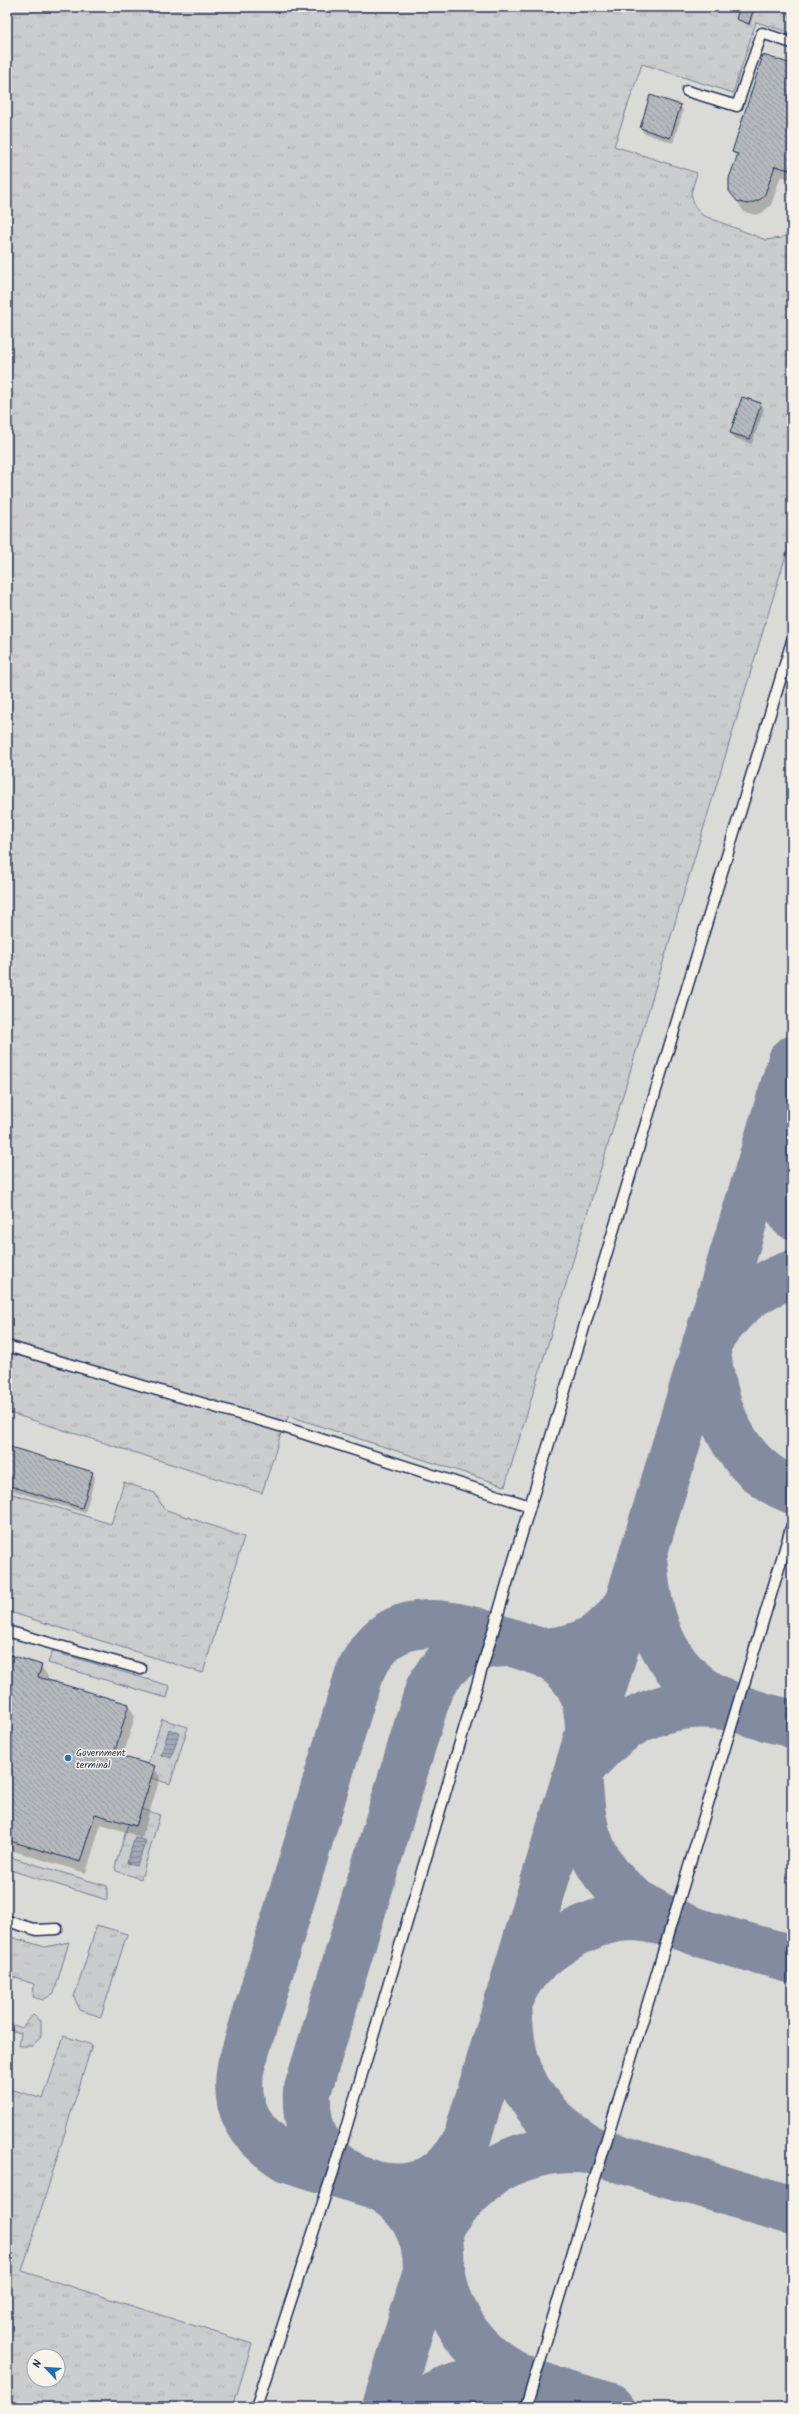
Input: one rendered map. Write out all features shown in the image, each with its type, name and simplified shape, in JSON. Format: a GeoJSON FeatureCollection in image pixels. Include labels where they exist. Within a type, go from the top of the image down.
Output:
{"type":"FeatureCollection","features":[{"type":"Feature","properties":{"kind":"lane"},"geometry":{"type":"LineString","coordinates":[[687,91],[737,106],[762,33],[792,43]]}},
{"type":"Feature","properties":{"kind":"lane"},"geometry":{"type":"LineString","coordinates":[[256,2407],[333,2172],[530,1506],[792,641]]}},
{"type":"Feature","properties":{"kind":"lane"},"geometry":{"type":"LineString","coordinates":[[7,1346],[284,1427],[530,1506]]}},
{"type":"Feature","properties":{"kind":"lane"},"geometry":{"type":"LineString","coordinates":[[526,2407],[792,1525]]}},
{"type":"Feature","properties":{"kind":"lane"},"geometry":{"type":"LineString","coordinates":[[7,1631],[141,1669]]}},
{"type":"Feature","properties":{"kind":"lane"},"geometry":{"type":"LineString","coordinates":[[7,1921],[37,1930],[57,1929]]}},
{"type":"Feature","properties":{"kind":"shaded area"},"geometry":{"type":"Polygon","coordinates":[[[7,7],[792,7],[792,2407],[7,2407],[7,7]]]}},
{"type":"Feature","properties":{"kind":"shaded area"},"geometry":{"type":"Polygon","coordinates":[[[169,1729],[179,1733],[171,1758],[161,1755],[169,1729]]]}},
{"type":"Feature","properties":{"kind":"shaded area"},"geometry":{"type":"Polygon","coordinates":[[[135,1837],[146,1841],[137,1866],[127,1863],[135,1837]]]}},
{"type":"Feature","properties":{"kind":"green space"},"geometry":{"type":"Polygon","coordinates":[[[7,7],[792,7],[792,33],[756,22],[733,93],[642,64],[614,146],[697,173],[691,193],[694,205],[702,215],[766,240],[781,238],[792,232],[792,535],[505,1486],[289,1416],[283,1427],[262,1493],[7,1412],[7,7]]]}},
{"type":"Feature","properties":{"kind":"green space"},"geometry":{"type":"Polygon","coordinates":[[[124,1482],[155,1493],[164,1509],[244,1537],[203,1673],[10,1612],[7,1605],[7,1492],[111,1524],[124,1482]]]}},
{"type":"Feature","properties":{"kind":"green space"},"geometry":{"type":"Polygon","coordinates":[[[52,1651],[170,1686],[167,1698],[48,1663],[52,1651]]]}},
{"type":"Feature","properties":{"kind":"green space"},"geometry":{"type":"Polygon","coordinates":[[[162,1719],[188,1727],[170,1784],[151,1778],[148,1764],[162,1719]]]}},
{"type":"Feature","properties":{"kind":"green space"},"geometry":{"type":"Polygon","coordinates":[[[141,1809],[160,1815],[141,1879],[116,1871],[115,1867],[128,1824],[136,1826],[141,1809]]]}},
{"type":"Feature","properties":{"kind":"green space"},"geometry":{"type":"Polygon","coordinates":[[[7,1856],[107,1886],[107,1900],[7,1869],[7,1856]]]}},
{"type":"Feature","properties":{"kind":"green space"},"geometry":{"type":"Polygon","coordinates":[[[97,1925],[127,1934],[101,2017],[80,2010],[74,1997],[97,1925]]]}},
{"type":"Feature","properties":{"kind":"green space"},"geometry":{"type":"Polygon","coordinates":[[[7,1936],[45,1947],[69,1942],[54,1993],[43,2000],[33,1997],[34,1984],[7,1975],[7,1936]]]}},
{"type":"Feature","properties":{"kind":"green space"},"geometry":{"type":"Polygon","coordinates":[[[33,2015],[41,2022],[41,2037],[32,2046],[19,2046],[21,2033],[7,2029],[7,2023],[22,2028],[33,2015]]]}},
{"type":"Feature","properties":{"kind":"green space"},"geometry":{"type":"Polygon","coordinates":[[[64,2036],[92,2045],[22,2271],[252,2344],[233,2407],[7,2407],[7,2088],[43,2099],[64,2036]]]}},
{"type":"Feature","properties":{"kind":"building"},"geometry":{"type":"Polygon","coordinates":[[[740,7],[754,7],[749,24],[736,19],[740,7]]]}},
{"type":"Feature","properties":{"kind":"building"},"geometry":{"type":"Polygon","coordinates":[[[763,55],[792,64],[792,160],[789,170],[775,166],[765,194],[761,199],[749,204],[737,201],[729,191],[729,178],[738,154],[732,152],[763,55]]]}},
{"type":"Feature","properties":{"kind":"building"},"geometry":{"type":"Polygon","coordinates":[[[650,95],[681,105],[670,138],[640,128],[650,95]]]}},
{"type":"Feature","properties":{"kind":"building"},"geometry":{"type":"Polygon","coordinates":[[[742,397],[761,403],[750,439],[730,433],[742,397]]]}},
{"type":"Feature","properties":{"kind":"building"},"geometry":{"type":"Polygon","coordinates":[[[7,1446],[93,1472],[82,1508],[7,1485],[7,1446]]]}},
{"type":"Feature","properties":{"kind":"building","name":"Government terminal"},"geometry":{"type":"Polygon","coordinates":[[[7,1654],[42,1665],[38,1677],[129,1704],[114,1754],[155,1766],[136,1826],[95,1814],[80,1862],[7,1840],[7,1654]]]}},
{"type":"Feature","properties":{"kind":"taxiway"},"geometry":{"type":"LineString","coordinates":[[386,2407],[792,1060]]}},
{"type":"Feature","properties":{"kind":"taxiway"},"geometry":{"type":"LineString","coordinates":[[773,1135],[777,1176],[792,1215]]}},
{"type":"Feature","properties":{"kind":"taxiway"},"geometry":{"type":"LineString","coordinates":[[792,1274],[764,1286],[743,1301],[724,1320],[706,1344],[713,1388],[728,1430],[740,1449],[754,1465],[771,1479],[792,1490]]}},
{"type":"Feature","properties":{"kind":"taxiway"},"geometry":{"type":"LineString","coordinates":[[644,1566],[650,1609],[656,1628],[664,1647],[675,1664],[688,1679],[705,1692],[733,1707],[792,1724]]}},
{"type":"Feature","properties":{"kind":"taxiway"},"geometry":{"type":"LineString","coordinates":[[589,1736],[587,1708],[579,1685],[564,1667],[554,1659],[541,1652],[570,1648],[593,1639],[613,1623],[622,1613],[630,1600]]}},
{"type":"Feature","properties":{"kind":"taxiway"},"geometry":{"type":"LineString","coordinates":[[375,2185],[287,2158],[274,2149],[255,2130],[248,2120],[243,2108],[239,2081],[241,2066],[358,1677],[373,1650],[392,1633],[414,1625],[438,1624],[463,1628],[541,1652]]}},
{"type":"Feature","properties":{"kind":"taxiway"},"geometry":{"type":"LineString","coordinates":[[354,2178],[332,2161],[317,2142],[312,2132],[309,2120],[307,2092],[429,1689],[444,1667],[463,1652],[485,1645],[512,1643]]}},
{"type":"Feature","properties":{"kind":"taxiway"},"geometry":{"type":"LineString","coordinates":[[737,1708],[712,1705],[689,1705],[668,1708],[648,1715],[611,1737],[594,1753],[578,1772],[583,1820],[594,1854],[612,1881],[636,1902],[664,1918],[695,1931],[792,1959]]}},
{"type":"Feature","properties":{"kind":"taxiway"},"geometry":{"type":"LineString","coordinates":[[591,2150],[559,2128],[546,2115],[525,2086],[518,2070],[513,2051],[509,2013],[511,1995],[519,1980],[531,1966],[561,1941],[578,1931],[613,1919],[630,1917],[645,1918],[669,1923]]}},
{"type":"Feature","properties":{"kind":"taxiway"},"geometry":{"type":"LineString","coordinates":[[427,2273],[427,2258],[415,2220],[398,2200],[388,2192],[375,2185],[404,2187],[428,2181],[449,2165],[465,2141]]}},
{"type":"Feature","properties":{"kind":"taxiway"},"geometry":{"type":"LineString","coordinates":[[611,2407],[546,2388],[516,2375],[488,2357],[467,2335],[459,2323],[447,2295],[443,2280],[439,2237],[439,2231],[442,2225],[458,2203],[474,2186],[503,2166],[520,2158],[537,2153],[572,2149],[591,2150],[792,2211]]}},
{"type":"Feature","properties":{"kind":"taxiway"},"geometry":{"type":"LineString","coordinates":[[415,2407],[440,2392],[466,2383],[494,2379],[523,2379]]}},
{"type":"Feature","properties":{"kind":"place","name":"Government terminal"},"geometry":{"type":"Point","coordinates":[68,1758]}}]}
